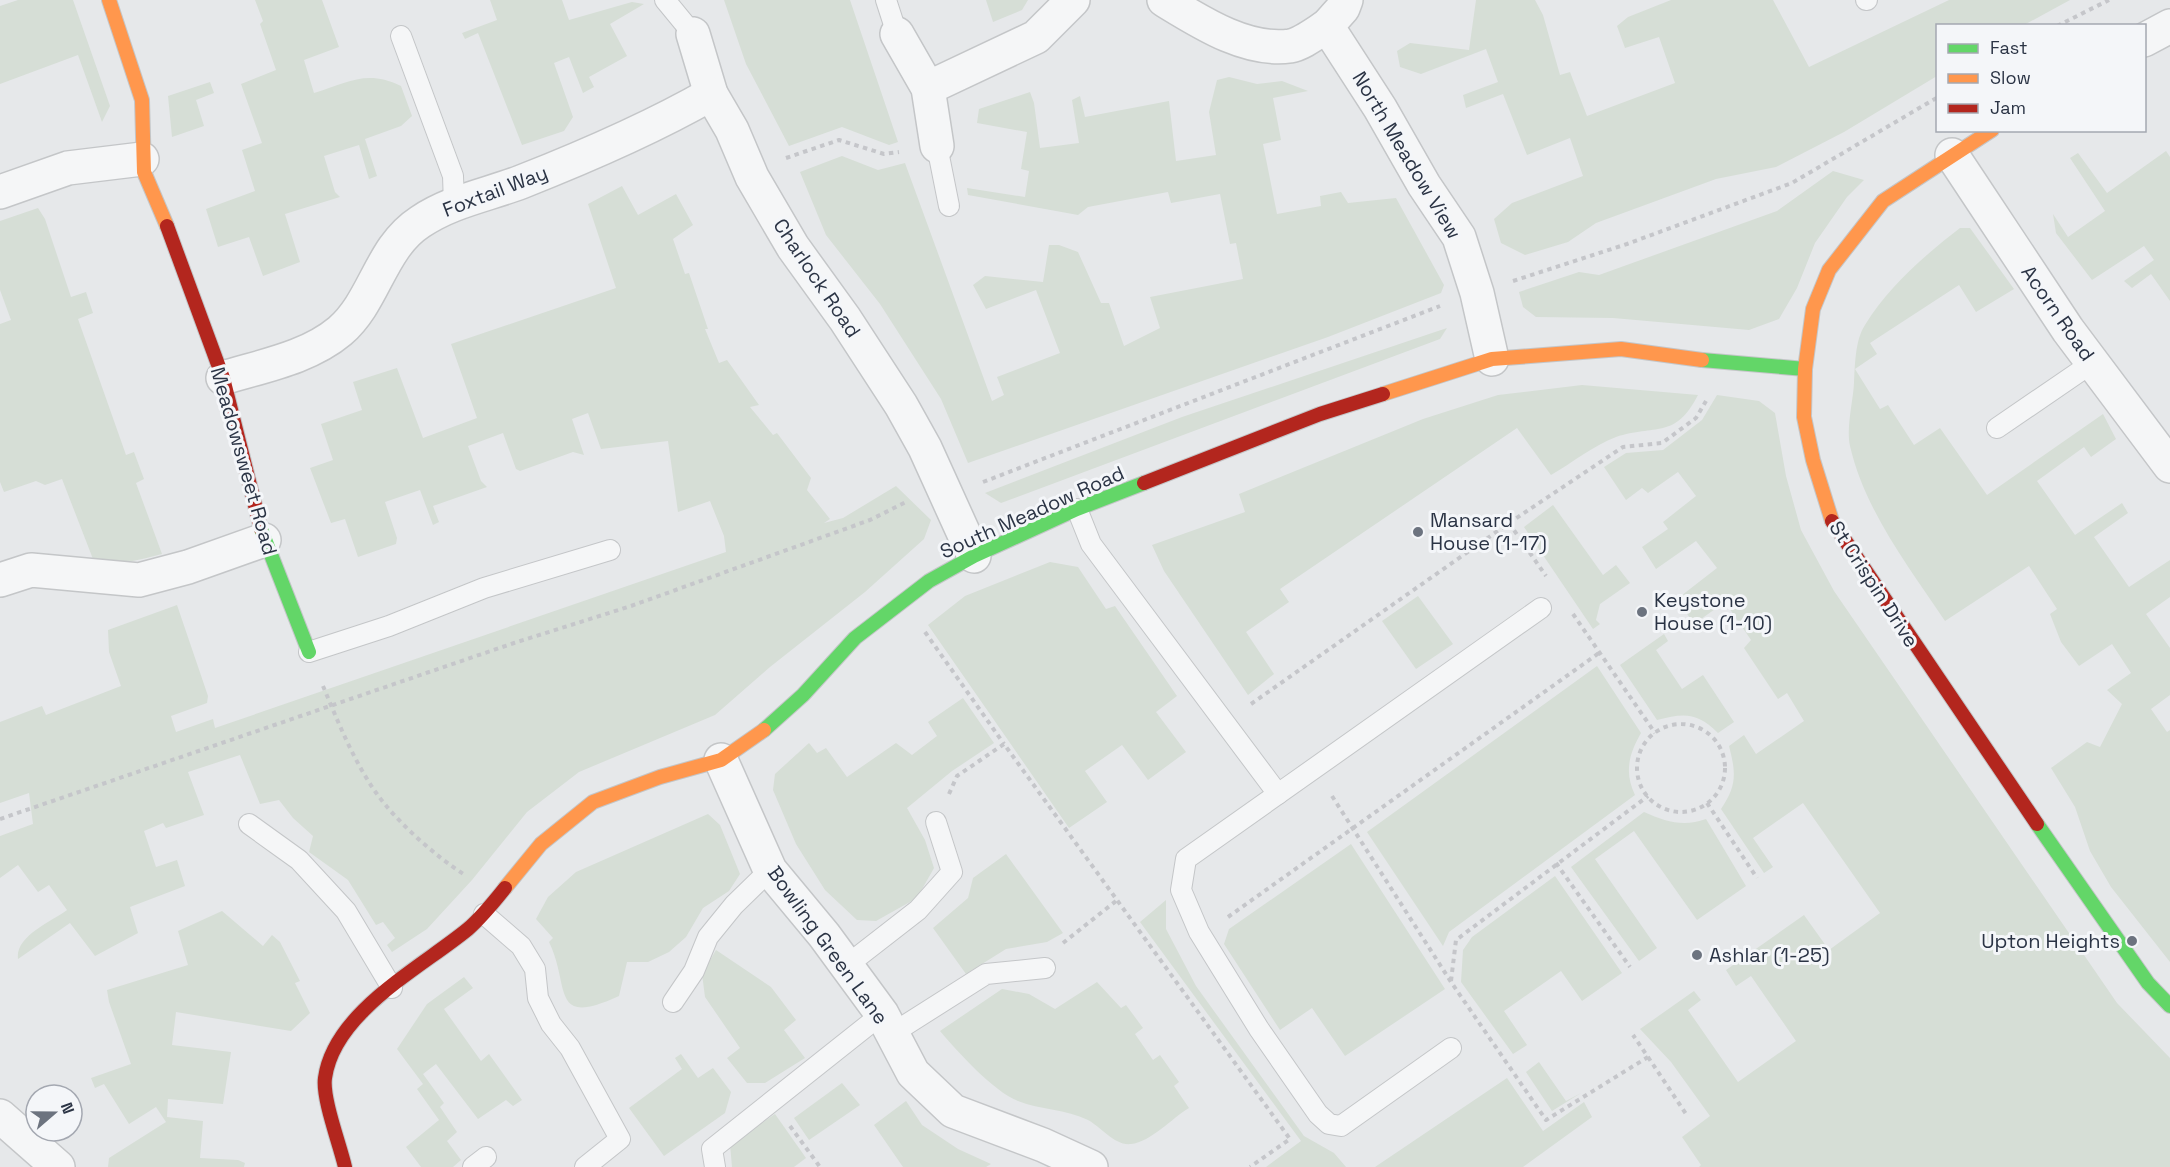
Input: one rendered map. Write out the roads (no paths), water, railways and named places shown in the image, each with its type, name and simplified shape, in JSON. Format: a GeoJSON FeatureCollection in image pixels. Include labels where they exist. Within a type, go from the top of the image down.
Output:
{"type":"FeatureCollection","features":[{"type":"Feature","properties":{"kind":"street","name":"Meadowsweet Road"},"geometry":{"type":"LineString","coordinates":[[109,0],[142,100],[144,172],[163,215],[223,378],[264,540],[309,652]]}},
{"type":"Feature","properties":{"kind":"street"},"geometry":{"type":"LineString","coordinates":[[928,88],[1036,37],[1073,0]]}},
{"type":"Feature","properties":{"kind":"street","name":"North Meadow View"},"geometry":{"type":"LineString","coordinates":[[1164,0],[1212,28],[1261,45],[1292,46],[1337,13],[1380,108],[1424,185],[1459,237],[1477,293],[1492,359]]}},
{"type":"Feature","properties":{"kind":"street"},"geometry":{"type":"LineString","coordinates":[[2146,39],[2170,26]]}},
{"type":"Feature","properties":{"kind":"street","name":"Charlock Road"},"geometry":{"type":"LineString","coordinates":[[693,34],[711,94],[732,130],[752,177],[793,248],[845,319],[901,405],[925,448],[974,556]]}},
{"type":"Feature","properties":{"kind":"street"},"geometry":{"type":"LineString","coordinates":[[897,34],[928,88],[936,146]]}},
{"type":"Feature","properties":{"kind":"street","name":"Foxtail Way"},"geometry":{"type":"LineString","coordinates":[[223,378],[315,349],[341,330],[361,304],[386,258],[402,237],[419,222],[454,204],[513,185],[591,155],[659,124],[711,94]]}},
{"type":"Feature","properties":{"kind":"street","name":"St Crispin Drive"},"geometry":{"type":"LineString","coordinates":[[1989,132],[1883,201],[1829,270],[1813,309],[1805,369],[1804,417],[1813,460],[1832,523],[2084,893],[2148,983],[2170,1006]]}},
{"type":"Feature","properties":{"kind":"street","name":"Acorn Road"},"geometry":{"type":"LineString","coordinates":[[1952,155],[2092,363],[2170,466]]}},
{"type":"Feature","properties":{"kind":"street"},"geometry":{"type":"LineString","coordinates":[[0,192],[68,168],[142,159]]}},
{"type":"Feature","properties":{"kind":"street","name":"South Meadow Road"},"geometry":{"type":"LineString","coordinates":[[345,1167],[325,1079],[340,1037],[365,1010],[484,914],[541,844],[593,801],[660,777],[721,760],[752,741],[803,695],[855,638],[929,581],[974,556],[1077,509],[1320,414],[1492,359],[1621,349],[1709,361],[1805,369]]}},
{"type":"Feature","properties":{"kind":"street"},"geometry":{"type":"LineString","coordinates":[[0,580],[31,570],[139,580],[188,567],[264,540]]}},
{"type":"Feature","properties":{"kind":"street","name":"Bowling Green Lane"},"geometry":{"type":"LineString","coordinates":[[721,760],[770,870],[846,966],[887,1024],[913,1073],[953,1111],[1091,1167]]}},
{"type":"Feature","properties":{"kind":"street"},"geometry":{"type":"LineString","coordinates":[[0,1116],[58,1167]]}},
{"type":"Feature","properties":{"kind":"lane","name":"Charlock Road"},"geometry":{"type":"LineString","coordinates":[[665,0],[693,34]]}},
{"type":"Feature","properties":{"kind":"lane"},"geometry":{"type":"LineString","coordinates":[[886,0],[897,34]]}},
{"type":"Feature","properties":{"kind":"lane"},"geometry":{"type":"LineString","coordinates":[[401,36],[453,176],[454,204]]}},
{"type":"Feature","properties":{"kind":"lane"},"geometry":{"type":"LineString","coordinates":[[936,146],[949,206]]}},
{"type":"Feature","properties":{"kind":"lane"},"geometry":{"type":"LineString","coordinates":[[1997,428],[2092,363]]}},
{"type":"Feature","properties":{"kind":"lane"},"geometry":{"type":"LineString","coordinates":[[1077,509],[1091,544],[1278,794]]}},
{"type":"Feature","properties":{"kind":"lane"},"geometry":{"type":"LineString","coordinates":[[309,652],[389,626],[484,588],[610,550]]}},
{"type":"Feature","properties":{"kind":"lane"},"geometry":{"type":"LineString","coordinates":[[1451,1048],[1341,1126],[1329,1124],[1318,1114],[1259,1029],[1199,932],[1181,890],[1181,882],[1186,859],[1542,608]]}},
{"type":"Feature","properties":{"kind":"lane"},"geometry":{"type":"LineString","coordinates":[[846,966],[918,910],[952,872],[936,822]]}},
{"type":"Feature","properties":{"kind":"lane"},"geometry":{"type":"LineString","coordinates":[[249,824],[299,860],[346,912],[392,988]]}},
{"type":"Feature","properties":{"kind":"lane"},"geometry":{"type":"LineString","coordinates":[[672,1002],[694,971],[708,936],[734,905],[770,870]]}},
{"type":"Feature","properties":{"kind":"lane"},"geometry":{"type":"LineString","coordinates":[[484,914],[521,946],[535,969],[538,998],[551,1024],[570,1048],[620,1139],[585,1167]]}},
{"type":"Feature","properties":{"kind":"lane"},"geometry":{"type":"LineString","coordinates":[[715,1167],[712,1149],[772,1101],[887,1024],[986,974],[1045,968]]}},
{"type":"Feature","properties":{"kind":"place","name":"Mansard House (1-17)"},"geometry":{"type":"Point","coordinates":[1418,532]}},
{"type":"Feature","properties":{"kind":"place","name":"Keystone House (1-10)"},"geometry":{"type":"Point","coordinates":[1642,612]}},
{"type":"Feature","properties":{"kind":"place","name":"Upton Heights"},"geometry":{"type":"Point","coordinates":[2132,941]}},
{"type":"Feature","properties":{"kind":"place","name":"Ashlar (1-25)"},"geometry":{"type":"Point","coordinates":[1697,955]}}]}
